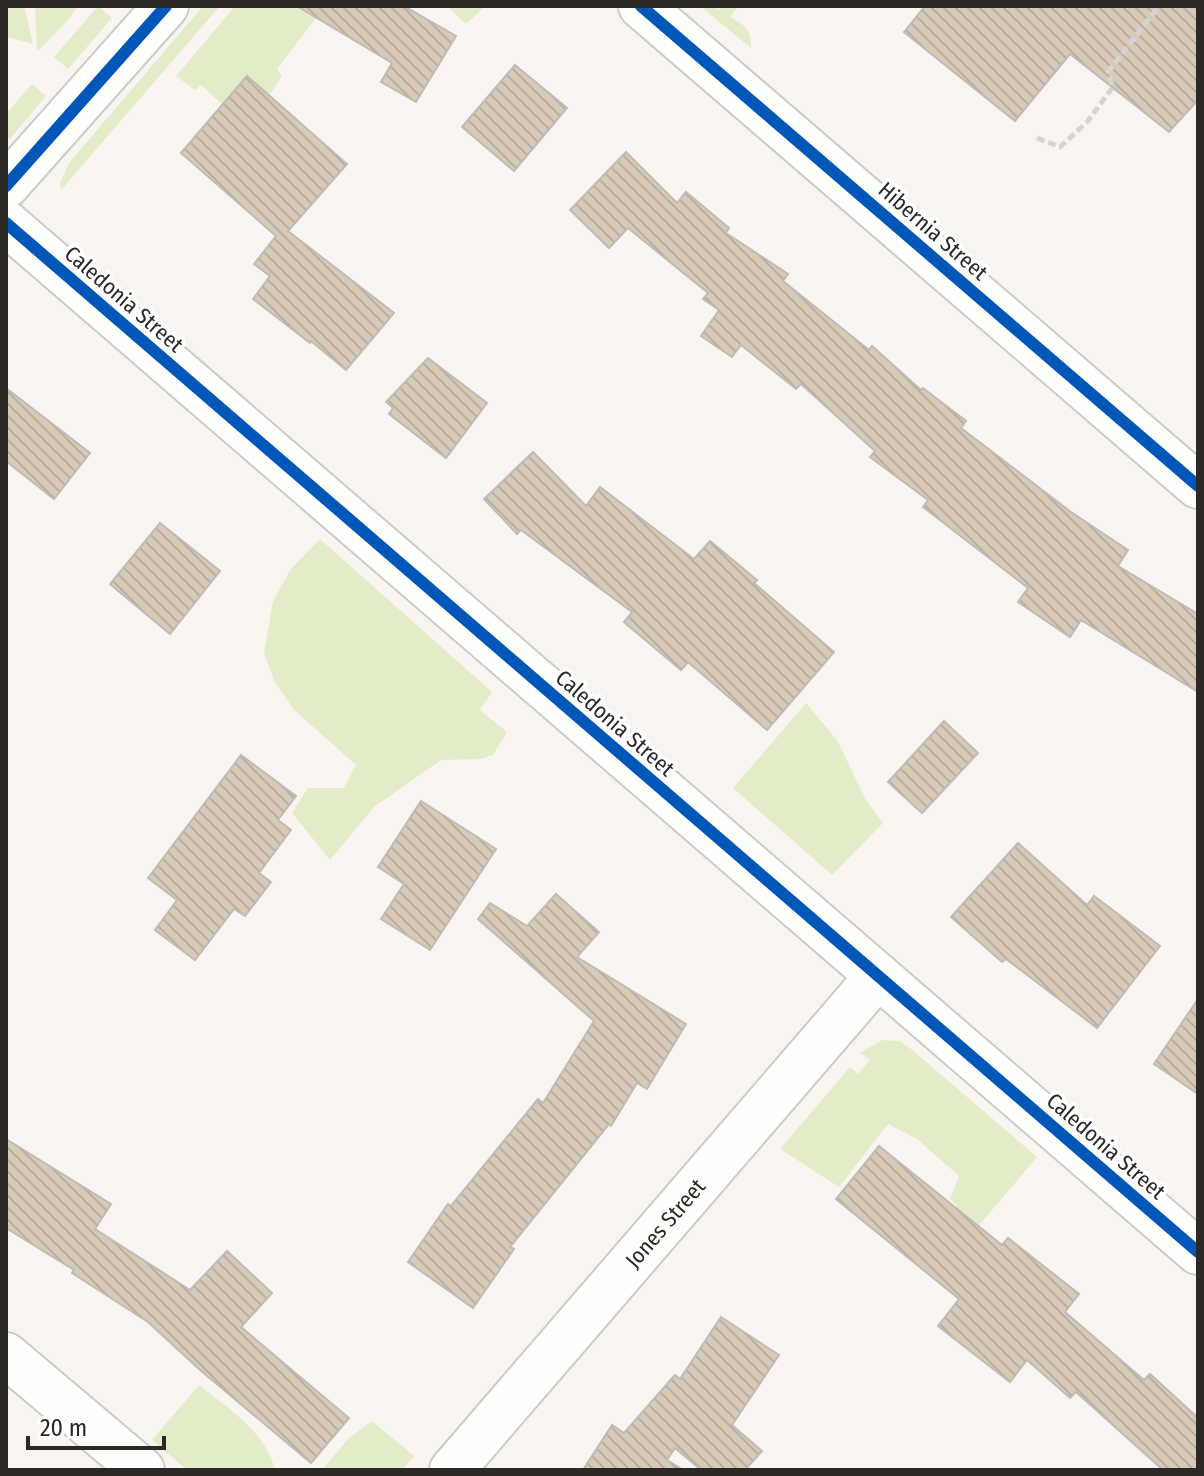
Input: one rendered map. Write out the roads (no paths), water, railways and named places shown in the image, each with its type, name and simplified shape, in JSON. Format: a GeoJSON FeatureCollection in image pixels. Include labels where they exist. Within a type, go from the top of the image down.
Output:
{"type":"FeatureCollection","features":[{"type":"Feature","properties":{"kind":"street"},"geometry":{"type":"LineString","coordinates":[[6,186],[166,6]]}},
{"type":"Feature","properties":{"kind":"street","name":"Hibernia Street"},"geometry":{"type":"LineString","coordinates":[[641,6],[1198,486]]}},
{"type":"Feature","properties":{"kind":"street","name":"Caledonia Street"},"geometry":{"type":"LineString","coordinates":[[6,223],[1198,1252]]}},
{"type":"Feature","properties":{"kind":"street","name":"Jones Street"},"geometry":{"type":"LineString","coordinates":[[452,1470],[878,976]]}},
{"type":"Feature","properties":{"kind":"street"},"geometry":{"type":"LineString","coordinates":[[6,1355],[142,1470]]}}]}
